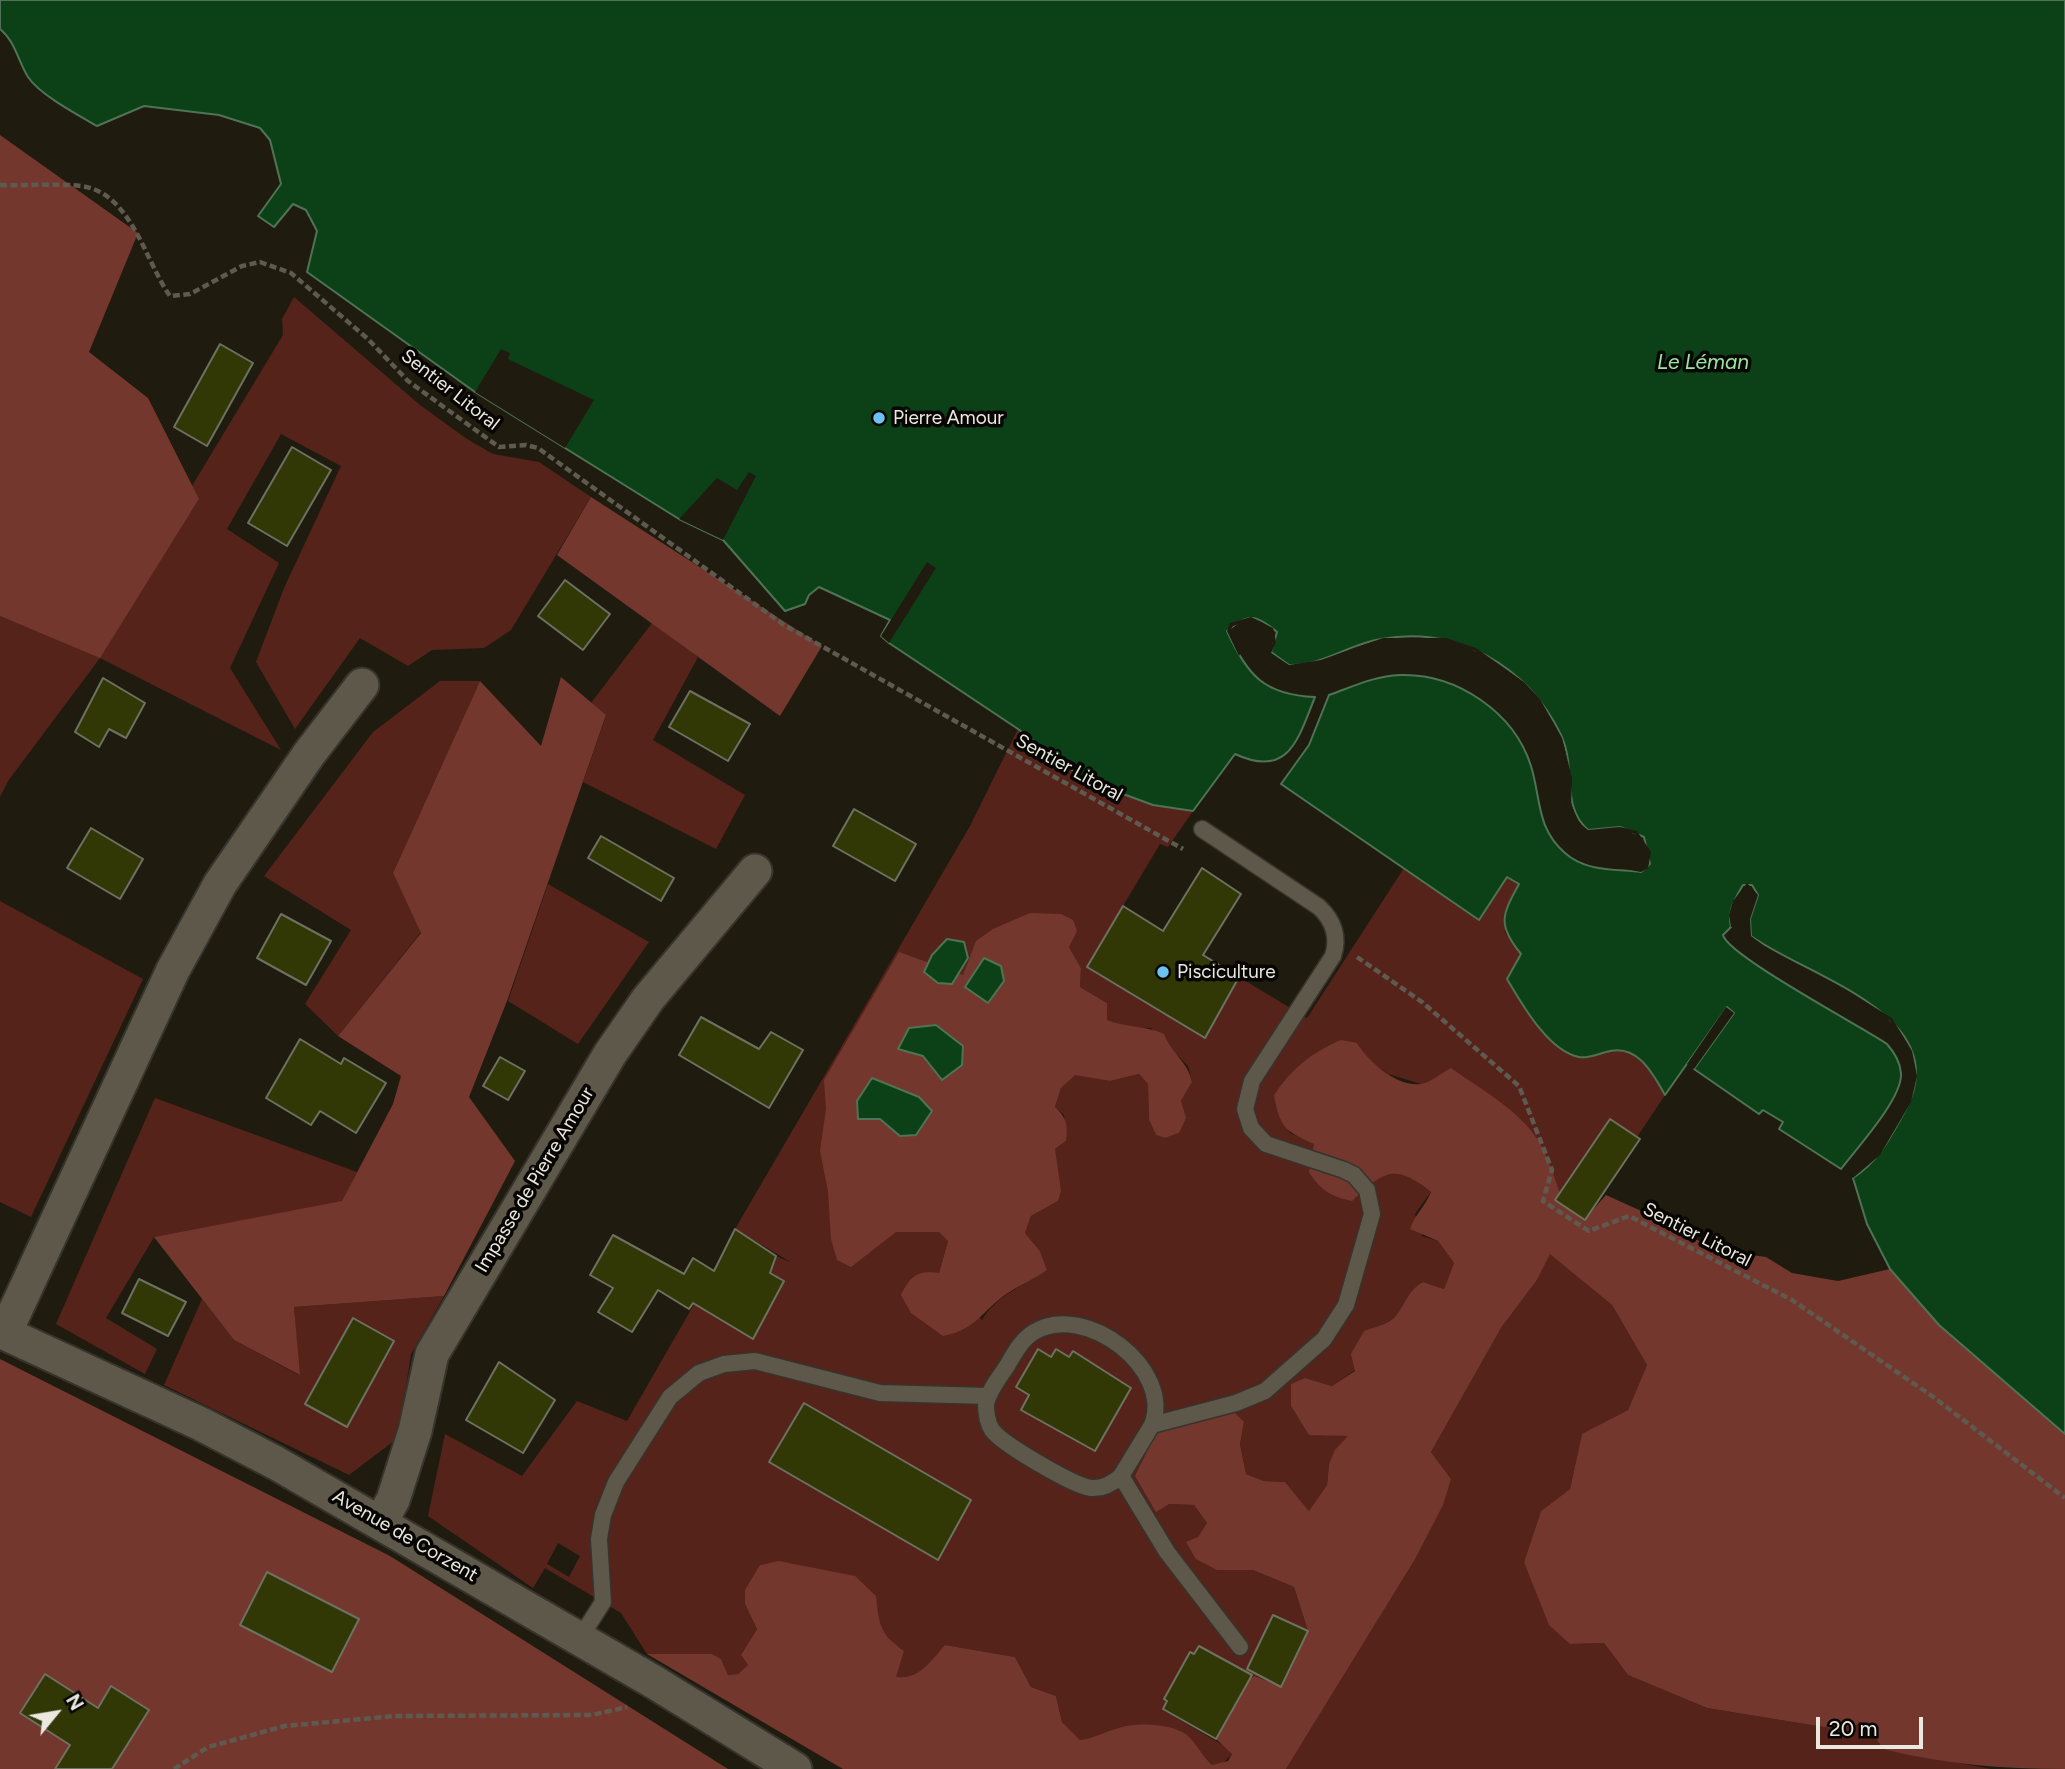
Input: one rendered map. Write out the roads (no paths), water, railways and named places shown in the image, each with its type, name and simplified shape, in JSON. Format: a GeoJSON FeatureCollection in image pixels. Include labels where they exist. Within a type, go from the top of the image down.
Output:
{"type":"FeatureCollection","features":[{"type":"Feature","properties":{"kind":"street"},"geometry":{"type":"LineString","coordinates":[[2,1332],[173,970],[220,884],[309,754],[362,685]]}},
{"type":"Feature","properties":{"kind":"street","name":"Impasse de Pierre Amour"},"geometry":{"type":"LineString","coordinates":[[380,1523],[393,1500],[411,1443],[432,1354],[610,1054],[648,999],[755,871]]}},
{"type":"Feature","properties":{"kind":"street","name":"Avenue de Corzent"},"geometry":{"type":"LineString","coordinates":[[2,1332],[225,1435],[580,1638],[795,1769]]}},
{"type":"Feature","properties":{"kind":"lane"},"geometry":{"type":"LineString","coordinates":[[1152,1425],[1236,1403],[1265,1391],[1324,1339],[1346,1305],[1372,1214],[1367,1190],[1354,1175],[1266,1144],[1251,1128],[1245,1109],[1252,1081],[1333,956],[1336,942],[1332,923],[1319,907],[1202,830]]}},
{"type":"Feature","properties":{"kind":"lane"},"geometry":{"type":"LineString","coordinates":[[1055,1325],[1078,1326],[1114,1344],[1147,1374],[1157,1407],[1152,1425],[1121,1476],[1106,1486],[1082,1486],[1003,1441],[988,1421],[988,1396],[1018,1347],[1033,1332],[1055,1325]]}},
{"type":"Feature","properties":{"kind":"lane"},"geometry":{"type":"LineString","coordinates":[[580,1638],[603,1602],[599,1539],[603,1515],[616,1482],[670,1397],[699,1373],[724,1364],[755,1360],[880,1393],[988,1396]]}},
{"type":"Feature","properties":{"kind":"lane"},"geometry":{"type":"LineString","coordinates":[[1121,1476],[1167,1552],[1240,1647]]}},
{"type":"Feature","properties":{"kind":"water","name":"Le Léman"},"geometry":{"type":"Polygon","coordinates":[[[0,0],[2065,0],[2065,1434],[1939,1325],[1890,1269],[1867,1224],[1853,1178],[1877,1156],[1905,1111],[1916,1078],[1911,1049],[1894,1024],[1869,1003],[1751,936],[1750,919],[1758,895],[1752,885],[1743,885],[1732,905],[1731,927],[1723,935],[1730,945],[1770,974],[1887,1044],[1899,1065],[1900,1083],[1895,1096],[1841,1169],[1779,1129],[1783,1122],[1763,1110],[1759,1114],[1694,1069],[1734,1013],[1727,1007],[1665,1095],[1649,1069],[1635,1056],[1626,1052],[1617,1050],[1589,1057],[1568,1053],[1557,1046],[1537,1025],[1507,979],[1521,954],[1505,927],[1506,912],[1519,884],[1507,877],[1479,920],[1281,784],[1309,745],[1329,695],[1381,677],[1421,676],[1442,681],[1480,700],[1497,713],[1511,729],[1531,766],[1544,823],[1565,853],[1592,867],[1641,872],[1650,864],[1644,837],[1620,827],[1588,830],[1579,820],[1571,798],[1566,748],[1561,735],[1530,689],[1510,671],[1488,656],[1463,645],[1409,636],[1381,639],[1324,659],[1289,665],[1271,652],[1277,632],[1257,619],[1247,619],[1227,631],[1250,671],[1270,687],[1315,697],[1303,727],[1289,751],[1268,762],[1235,754],[1193,811],[1153,805],[1085,780],[1018,729],[889,643],[881,636],[890,620],[819,587],[809,595],[805,604],[785,611],[723,540],[679,519],[475,392],[307,272],[317,231],[306,210],[293,204],[274,227],[258,216],[281,184],[270,140],[260,128],[219,115],[144,106],[97,126],[50,98],[28,77],[13,45],[0,29],[0,0]]]}},
{"type":"Feature","properties":{"kind":"water"},"geometry":{"type":"Polygon","coordinates":[[[947,939],[964,942],[968,958],[952,984],[938,983],[924,972],[932,955],[947,939]]]}},
{"type":"Feature","properties":{"kind":"water"},"geometry":{"type":"Polygon","coordinates":[[[984,958],[1001,966],[1004,981],[988,1003],[965,987],[984,958]]]}},
{"type":"Feature","properties":{"kind":"water"},"geometry":{"type":"Polygon","coordinates":[[[936,1025],[963,1046],[962,1065],[942,1080],[923,1056],[898,1049],[909,1028],[936,1025]]]}},
{"type":"Feature","properties":{"kind":"water"},"geometry":{"type":"Polygon","coordinates":[[[872,1078],[919,1097],[932,1111],[916,1135],[900,1136],[880,1119],[858,1119],[857,1101],[872,1078]]]}},
{"type":"Feature","properties":{"kind":"place","name":"Pierre Amour"},"geometry":{"type":"Point","coordinates":[879,418]}},
{"type":"Feature","properties":{"kind":"place","name":"Pisciculture"},"geometry":{"type":"Point","coordinates":[1163,972]}}]}
